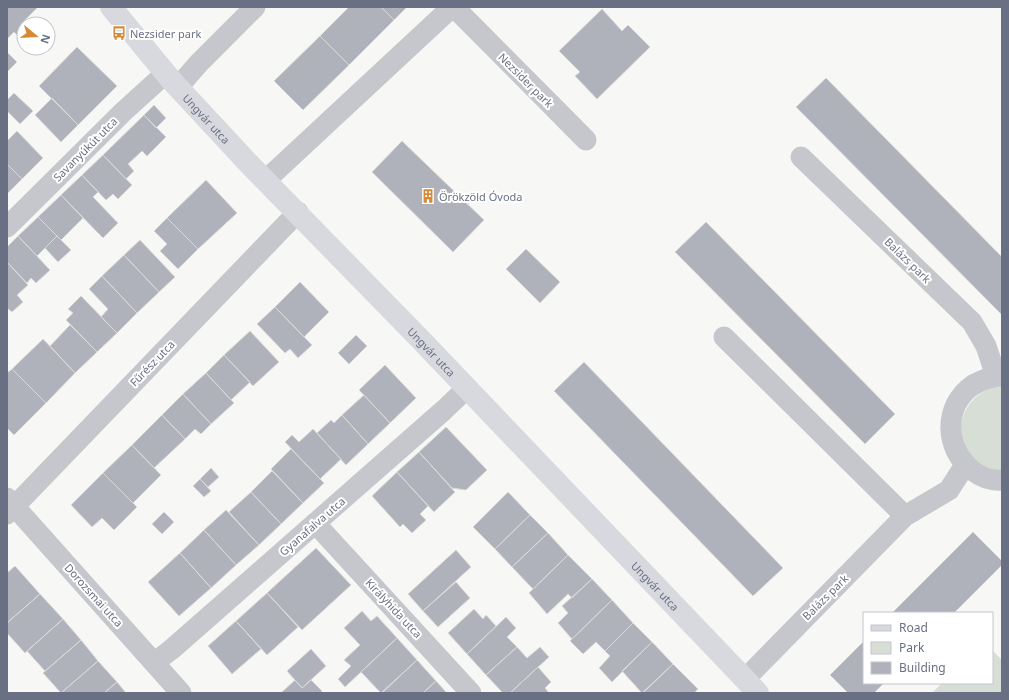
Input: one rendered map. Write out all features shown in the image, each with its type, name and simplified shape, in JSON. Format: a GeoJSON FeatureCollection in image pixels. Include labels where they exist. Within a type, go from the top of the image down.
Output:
{"type":"FeatureCollection","features":[{"type":"Feature","properties":{"kind":"street","name":"Ungvár utca"},"geometry":{"type":"LineString","coordinates":[[111,7],[172,80],[266,180],[751,686]]}},
{"type":"Feature","properties":{"kind":"street"},"geometry":{"type":"LineString","coordinates":[[172,80],[199,63],[255,7]]}},
{"type":"Feature","properties":{"kind":"street","name":"Nezsider park"},"geometry":{"type":"LineString","coordinates":[[266,180],[463,10],[586,140]]}},
{"type":"Feature","properties":{"kind":"street","name":"Savanyúkút utca"},"geometry":{"type":"LineString","coordinates":[[7,227],[124,111],[172,80]]}},
{"type":"Feature","properties":{"kind":"street","name":"Balázs park"},"geometry":{"type":"LineString","coordinates":[[801,157],[972,322],[986,346],[999,376],[980,381],[966,390],[956,404],[951,419],[951,436],[956,452],[965,465],[980,476],[1002,480]]}},
{"type":"Feature","properties":{"kind":"street","name":"Fűrész utca"},"geometry":{"type":"LineString","coordinates":[[10,506],[298,212]]}},
{"type":"Feature","properties":{"kind":"street"},"geometry":{"type":"LineString","coordinates":[[724,337],[905,516]]}},
{"type":"Feature","properties":{"kind":"street","name":"Gyanafalva utca"},"geometry":{"type":"LineString","coordinates":[[155,662],[172,649],[467,388]]}},
{"type":"Feature","properties":{"kind":"street","name":"Balázs park"},"geometry":{"type":"LineString","coordinates":[[751,686],[905,516],[949,490],[965,465]]}},
{"type":"Feature","properties":{"kind":"street","name":"Dorozsmai utca"},"geometry":{"type":"LineString","coordinates":[[10,506],[155,662],[181,693]]}},
{"type":"Feature","properties":{"kind":"street","name":"Királyhida utca"},"geometry":{"type":"LineString","coordinates":[[315,523],[471,693]]}},
{"type":"Feature","properties":{"kind":"green space"},"geometry":{"type":"Polygon","coordinates":[[[1002,386],[1002,471],[984,467],[975,461],[964,444],[961,433],[965,411],[971,402],[980,394],[990,389],[1002,386]]]}},
{"type":"Feature","properties":{"kind":"green space"},"geometry":{"type":"Polygon","coordinates":[[[993,651],[1002,660],[1002,693],[932,693],[941,684],[993,684],[993,651]]]}},
{"type":"Feature","properties":{"kind":"building"},"geometry":{"type":"Polygon","coordinates":[[[7,7],[38,7],[29,16],[16,16],[16,34],[14,32],[7,39],[7,7]]]}},
{"type":"Feature","properties":{"kind":"building"},"geometry":{"type":"Polygon","coordinates":[[[349,7],[381,7],[394,20],[349,65],[320,36],[349,7]]]}},
{"type":"Feature","properties":{"kind":"building"},"geometry":{"type":"Polygon","coordinates":[[[381,7],[407,7],[394,20],[381,7]]]}},
{"type":"Feature","properties":{"kind":"building"},"geometry":{"type":"Polygon","coordinates":[[[602,9],[622,31],[628,25],[650,47],[597,99],[575,76],[580,72],[559,51],[602,9]]]}},
{"type":"Feature","properties":{"kind":"building"},"geometry":{"type":"Polygon","coordinates":[[[320,36],[349,65],[303,110],[274,81],[320,36]]]}},
{"type":"Feature","properties":{"kind":"building"},"geometry":{"type":"Polygon","coordinates":[[[77,47],[117,86],[78,125],[39,86],[77,47]]]}},
{"type":"Feature","properties":{"kind":"building"},"geometry":{"type":"Polygon","coordinates":[[[7,52],[17,62],[8,71],[7,70],[7,52]]]}},
{"type":"Feature","properties":{"kind":"building"},"geometry":{"type":"Polygon","coordinates":[[[826,78],[1002,257],[1002,315],[796,107],[826,78]]]}},
{"type":"Feature","properties":{"kind":"building"},"geometry":{"type":"Polygon","coordinates":[[[14,93],[33,111],[20,124],[7,111],[7,100],[14,93]]]}},
{"type":"Feature","properties":{"kind":"building"},"geometry":{"type":"Polygon","coordinates":[[[52,98],[78,125],[61,142],[35,115],[52,98]]]}},
{"type":"Feature","properties":{"kind":"building"},"geometry":{"type":"Polygon","coordinates":[[[154,105],[166,118],[156,128],[144,115],[154,105]]]}},
{"type":"Feature","properties":{"kind":"building"},"geometry":{"type":"Polygon","coordinates":[[[144,115],[166,137],[147,156],[142,151],[128,164],[134,171],[126,179],[103,155],[144,115]]]}},
{"type":"Feature","properties":{"kind":"building"},"geometry":{"type":"Polygon","coordinates":[[[17,131],[43,158],[22,179],[7,164],[7,141],[17,131]]]}},
{"type":"Feature","properties":{"kind":"building","name":"Örökzöld Óvoda"},"geometry":{"type":"Polygon","coordinates":[[[402,141],[484,220],[453,252],[372,172],[402,141]]]}},
{"type":"Feature","properties":{"kind":"building"},"geometry":{"type":"Polygon","coordinates":[[[103,155],[132,185],[118,199],[113,194],[106,200],[82,175],[103,155]]]}},
{"type":"Feature","properties":{"kind":"building"},"geometry":{"type":"Polygon","coordinates":[[[7,164],[22,179],[7,194],[7,164]]]}},
{"type":"Feature","properties":{"kind":"building"},"geometry":{"type":"Polygon","coordinates":[[[82,175],[98,192],[93,197],[118,223],[103,238],[61,195],[82,175]]]}},
{"type":"Feature","properties":{"kind":"building"},"geometry":{"type":"Polygon","coordinates":[[[206,180],[237,213],[198,249],[167,218],[206,180]]]}},
{"type":"Feature","properties":{"kind":"building"},"geometry":{"type":"Polygon","coordinates":[[[61,195],[83,218],[61,240],[38,217],[61,195]]]}},
{"type":"Feature","properties":{"kind":"building"},"geometry":{"type":"Polygon","coordinates":[[[38,217],[57,236],[37,256],[18,236],[38,217]]]}},
{"type":"Feature","properties":{"kind":"building"},"geometry":{"type":"Polygon","coordinates":[[[167,218],[198,249],[178,269],[160,251],[167,244],[154,231],[167,218]]]}},
{"type":"Feature","properties":{"kind":"building"},"geometry":{"type":"Polygon","coordinates":[[[706,222],[895,414],[865,444],[675,252],[706,222]]]}},
{"type":"Feature","properties":{"kind":"building"},"geometry":{"type":"Polygon","coordinates":[[[18,236],[50,270],[36,283],[31,278],[27,283],[7,262],[7,247],[18,236]]]}},
{"type":"Feature","properties":{"kind":"building"},"geometry":{"type":"Polygon","coordinates":[[[57,236],[71,250],[58,262],[45,248],[57,236]]]}},
{"type":"Feature","properties":{"kind":"building"},"geometry":{"type":"Polygon","coordinates":[[[140,240],[175,277],[159,292],[124,255],[140,240]]]}},
{"type":"Feature","properties":{"kind":"building"},"geometry":{"type":"Polygon","coordinates":[[[526,249],[560,282],[540,303],[506,269],[526,249]]]}},
{"type":"Feature","properties":{"kind":"building"},"geometry":{"type":"Polygon","coordinates":[[[124,255],[159,292],[137,313],[102,276],[124,255]]]}},
{"type":"Feature","properties":{"kind":"building"},"geometry":{"type":"Polygon","coordinates":[[[7,262],[28,285],[17,295],[23,302],[12,312],[7,308],[7,262]]]}},
{"type":"Feature","properties":{"kind":"building"},"geometry":{"type":"Polygon","coordinates":[[[102,276],[137,313],[117,333],[101,317],[108,309],[89,289],[102,276]]]}},
{"type":"Feature","properties":{"kind":"building"},"geometry":{"type":"Polygon","coordinates":[[[300,282],[329,312],[304,337],[275,307],[300,282]]]}},
{"type":"Feature","properties":{"kind":"building"},"geometry":{"type":"Polygon","coordinates":[[[81,296],[117,333],[97,352],[66,320],[73,313],[68,309],[81,296]]]}},
{"type":"Feature","properties":{"kind":"building"},"geometry":{"type":"Polygon","coordinates":[[[275,307],[312,345],[298,358],[290,349],[285,353],[257,324],[275,307]]]}},
{"type":"Feature","properties":{"kind":"building"},"geometry":{"type":"Polygon","coordinates":[[[70,325],[97,352],[75,373],[50,346],[70,325]]]}},
{"type":"Feature","properties":{"kind":"building"},"geometry":{"type":"Polygon","coordinates":[[[250,331],[279,362],[253,386],[224,355],[250,331]]]}},
{"type":"Feature","properties":{"kind":"building"},"geometry":{"type":"Polygon","coordinates":[[[356,335],[367,346],[349,364],[338,353],[356,335]]]}},
{"type":"Feature","properties":{"kind":"building"},"geometry":{"type":"Polygon","coordinates":[[[43,339],[75,373],[46,403],[12,369],[43,339]]]}},
{"type":"Feature","properties":{"kind":"building"},"geometry":{"type":"Polygon","coordinates":[[[224,355],[250,382],[231,400],[206,373],[224,355]]]}},
{"type":"Feature","properties":{"kind":"building"},"geometry":{"type":"Polygon","coordinates":[[[584,362],[783,568],[753,596],[554,391],[584,362]]]}},
{"type":"Feature","properties":{"kind":"building"},"geometry":{"type":"Polygon","coordinates":[[[385,365],[416,398],[390,423],[359,390],[385,365]]]}},
{"type":"Feature","properties":{"kind":"building"},"geometry":{"type":"Polygon","coordinates":[[[12,369],[46,403],[14,435],[7,428],[7,373],[12,369]]]}},
{"type":"Feature","properties":{"kind":"building"},"geometry":{"type":"Polygon","coordinates":[[[206,373],[234,403],[211,424],[183,394],[206,373]]]}},
{"type":"Feature","properties":{"kind":"building"},"geometry":{"type":"Polygon","coordinates":[[[183,394],[211,424],[201,434],[195,429],[185,439],[162,415],[183,394]]]}},
{"type":"Feature","properties":{"kind":"building"},"geometry":{"type":"Polygon","coordinates":[[[364,395],[390,423],[368,444],[342,415],[364,395]]]}},
{"type":"Feature","properties":{"kind":"building"},"geometry":{"type":"Polygon","coordinates":[[[162,415],[185,439],[154,468],[132,445],[162,415]]]}},
{"type":"Feature","properties":{"kind":"building"},"geometry":{"type":"Polygon","coordinates":[[[342,415],[368,444],[346,465],[317,433],[331,420],[334,423],[342,415]]]}},
{"type":"Feature","properties":{"kind":"building"},"geometry":{"type":"Polygon","coordinates":[[[446,427],[487,470],[466,490],[452,488],[419,452],[446,427]]]}},
{"type":"Feature","properties":{"kind":"building"},"geometry":{"type":"Polygon","coordinates":[[[313,429],[341,459],[320,479],[285,442],[292,435],[299,442],[313,429]]]}},
{"type":"Feature","properties":{"kind":"building"},"geometry":{"type":"Polygon","coordinates":[[[132,445],[161,475],[133,503],[103,473],[132,445]]]}},
{"type":"Feature","properties":{"kind":"building"},"geometry":{"type":"Polygon","coordinates":[[[291,449],[324,483],[303,503],[271,469],[291,449]]]}},
{"type":"Feature","properties":{"kind":"building"},"geometry":{"type":"Polygon","coordinates":[[[419,452],[455,492],[434,512],[397,472],[419,452]]]}},
{"type":"Feature","properties":{"kind":"building"},"geometry":{"type":"Polygon","coordinates":[[[211,468],[219,477],[208,487],[200,479],[211,468]]]}},
{"type":"Feature","properties":{"kind":"building"},"geometry":{"type":"Polygon","coordinates":[[[272,471],[303,503],[281,524],[251,492],[272,471]]]}},
{"type":"Feature","properties":{"kind":"building"},"geometry":{"type":"Polygon","coordinates":[[[397,472],[428,506],[420,514],[426,520],[412,533],[403,524],[400,527],[372,496],[397,472]]]}},
{"type":"Feature","properties":{"kind":"building"},"geometry":{"type":"Polygon","coordinates":[[[103,473],[137,507],[114,530],[102,518],[92,527],[71,505],[103,473]]]}},
{"type":"Feature","properties":{"kind":"building"},"geometry":{"type":"Polygon","coordinates":[[[200,479],[211,491],[204,497],[193,486],[200,479]]]}},
{"type":"Feature","properties":{"kind":"building"},"geometry":{"type":"Polygon","coordinates":[[[251,492],[281,524],[259,545],[229,512],[251,492]]]}},
{"type":"Feature","properties":{"kind":"building"},"geometry":{"type":"Polygon","coordinates":[[[508,492],[530,515],[495,549],[473,527],[508,492]]]}},
{"type":"Feature","properties":{"kind":"building"},"geometry":{"type":"Polygon","coordinates":[[[226,510],[259,545],[236,565],[204,530],[226,510]]]}},
{"type":"Feature","properties":{"kind":"building"},"geometry":{"type":"Polygon","coordinates":[[[164,512],[174,522],[162,534],[152,524],[164,512]]]}},
{"type":"Feature","properties":{"kind":"building"},"geometry":{"type":"Polygon","coordinates":[[[530,515],[548,533],[512,567],[495,549],[530,515]]]}},
{"type":"Feature","properties":{"kind":"building"},"geometry":{"type":"Polygon","coordinates":[[[204,530],[236,565],[211,588],[180,553],[204,530]]]}},
{"type":"Feature","properties":{"kind":"building"},"geometry":{"type":"Polygon","coordinates":[[[973,532],[1002,561],[1002,565],[955,612],[893,612],[973,532]]]}},
{"type":"Feature","properties":{"kind":"building"},"geometry":{"type":"Polygon","coordinates":[[[548,533],[568,555],[533,589],[512,567],[548,533]]]}},
{"type":"Feature","properties":{"kind":"building"},"geometry":{"type":"Polygon","coordinates":[[[316,548],[351,585],[302,630],[267,593],[316,548]]]}},
{"type":"Feature","properties":{"kind":"building"},"geometry":{"type":"Polygon","coordinates":[[[456,550],[471,567],[423,611],[408,594],[456,550]]]}},
{"type":"Feature","properties":{"kind":"building"},"geometry":{"type":"Polygon","coordinates":[[[180,553],[211,588],[179,616],[148,582],[180,553]]]}},
{"type":"Feature","properties":{"kind":"building"},"geometry":{"type":"Polygon","coordinates":[[[568,555],[592,579],[572,598],[568,594],[547,614],[529,593],[568,555]]]}},
{"type":"Feature","properties":{"kind":"building"},"geometry":{"type":"Polygon","coordinates":[[[15,566],[40,594],[7,623],[7,573],[15,566]]]}},
{"type":"Feature","properties":{"kind":"building"},"geometry":{"type":"Polygon","coordinates":[[[592,579],[612,600],[572,639],[558,623],[568,613],[562,606],[592,579]]]}},
{"type":"Feature","properties":{"kind":"building"},"geometry":{"type":"Polygon","coordinates":[[[456,582],[470,598],[438,627],[423,611],[456,582]]]}},
{"type":"Feature","properties":{"kind":"building"},"geometry":{"type":"Polygon","coordinates":[[[267,593],[298,627],[267,655],[236,621],[267,593]]]}},
{"type":"Feature","properties":{"kind":"building"},"geometry":{"type":"Polygon","coordinates":[[[40,594],[63,619],[25,653],[7,633],[7,623],[40,594]]]}},
{"type":"Feature","properties":{"kind":"building"},"geometry":{"type":"Polygon","coordinates":[[[612,600],[633,623],[605,651],[596,642],[583,654],[570,641],[612,600]]]}},
{"type":"Feature","properties":{"kind":"building"},"geometry":{"type":"Polygon","coordinates":[[[474,609],[483,619],[486,615],[496,626],[467,654],[448,633],[474,609]]]}},
{"type":"Feature","properties":{"kind":"building"},"geometry":{"type":"Polygon","coordinates":[[[362,611],[371,621],[377,616],[397,638],[345,687],[338,679],[351,666],[344,660],[360,645],[344,628],[362,611]]]}},
{"type":"Feature","properties":{"kind":"building"},"geometry":{"type":"Polygon","coordinates":[[[506,617],[516,628],[507,637],[517,647],[486,675],[467,654],[506,617]]]}},
{"type":"Feature","properties":{"kind":"building"},"geometry":{"type":"Polygon","coordinates":[[[63,619],[81,640],[45,671],[27,651],[63,619]]]}},
{"type":"Feature","properties":{"kind":"building"},"geometry":{"type":"Polygon","coordinates":[[[236,621],[261,649],[232,674],[208,646],[236,621]]]}},
{"type":"Feature","properties":{"kind":"building"},"geometry":{"type":"Polygon","coordinates":[[[633,623],[652,642],[612,682],[599,668],[610,656],[605,651],[633,623]]]}},
{"type":"Feature","properties":{"kind":"building"},"geometry":{"type":"Polygon","coordinates":[[[397,638],[417,660],[381,693],[361,672],[397,638]]]}},
{"type":"Feature","properties":{"kind":"building"},"geometry":{"type":"Polygon","coordinates":[[[81,640],[98,661],[61,693],[43,673],[81,640]]]}},
{"type":"Feature","properties":{"kind":"building"},"geometry":{"type":"Polygon","coordinates":[[[652,642],[673,664],[642,693],[622,671],[652,642]]]}},
{"type":"Feature","properties":{"kind":"building"},"geometry":{"type":"Polygon","coordinates":[[[863,642],[863,684],[883,684],[874,693],[848,693],[830,675],[863,642]]]}},
{"type":"Feature","properties":{"kind":"building"},"geometry":{"type":"Polygon","coordinates":[[[517,647],[527,658],[540,647],[549,657],[510,693],[503,693],[486,675],[517,647]]]}},
{"type":"Feature","properties":{"kind":"building"},"geometry":{"type":"Polygon","coordinates":[[[311,649],[326,666],[302,688],[287,671],[311,649]]]}},
{"type":"Feature","properties":{"kind":"building"},"geometry":{"type":"Polygon","coordinates":[[[417,660],[436,681],[423,693],[382,693],[417,660]]]}},
{"type":"Feature","properties":{"kind":"building"},"geometry":{"type":"Polygon","coordinates":[[[98,661],[117,682],[104,693],[61,693],[98,661]]]}},
{"type":"Feature","properties":{"kind":"building"},"geometry":{"type":"Polygon","coordinates":[[[673,664],[698,689],[694,693],[643,693],[673,664]]]}},
{"type":"Feature","properties":{"kind":"building"},"geometry":{"type":"Polygon","coordinates":[[[538,667],[551,682],[545,688],[549,693],[510,693],[538,667]]]}},
{"type":"Feature","properties":{"kind":"building"},"geometry":{"type":"Polygon","coordinates":[[[295,680],[302,688],[311,680],[322,691],[320,693],[281,693],[295,680]]]}},
{"type":"Feature","properties":{"kind":"building"},"geometry":{"type":"Polygon","coordinates":[[[436,681],[447,693],[423,693],[436,681]]]}},
{"type":"Feature","properties":{"kind":"building"},"geometry":{"type":"Polygon","coordinates":[[[117,682],[126,693],[104,693],[117,682]]]}},
{"type":"Feature","properties":{"kind":"place","name":"Nezsider park"},"geometry":{"type":"Point","coordinates":[119,33]}},
{"type":"Feature","properties":{"kind":"place","name":"Örökzöld Óvoda"},"geometry":{"type":"Point","coordinates":[428,196]}}]}
